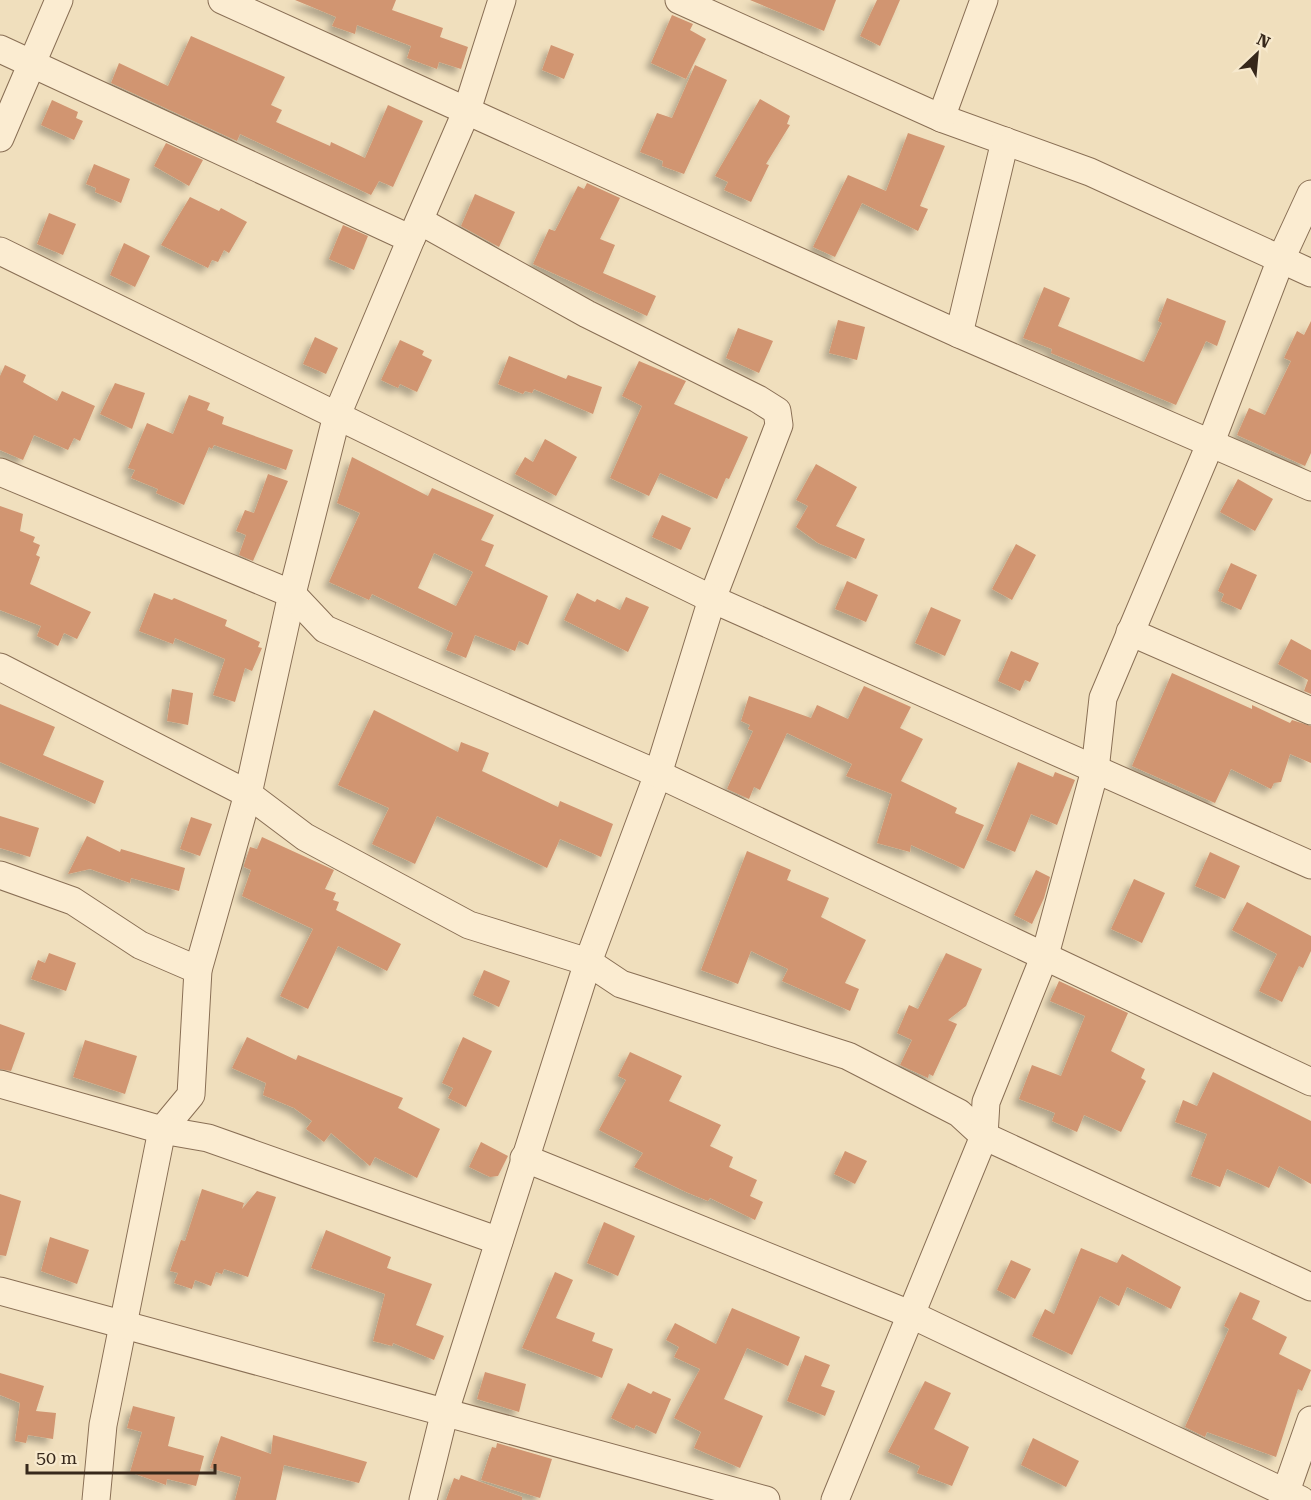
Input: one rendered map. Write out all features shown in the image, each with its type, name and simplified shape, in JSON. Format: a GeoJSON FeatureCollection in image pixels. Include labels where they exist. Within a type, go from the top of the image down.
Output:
{"type":"FeatureCollection","features":[{"type":"Feature","properties":{"kind":"street"},"geometry":{"type":"LineString","coordinates":[[0,138],[30,63],[59,0]]}},
{"type":"Feature","properties":{"kind":"street"},"geometry":{"type":"LineString","coordinates":[[222,0],[959,334],[1311,487]]}},
{"type":"Feature","properties":{"kind":"street"},"geometry":{"type":"LineString","coordinates":[[96,1500],[103,1425],[121,1323],[162,1131],[191,1095],[198,970],[248,794],[292,594],[337,415],[467,110],[502,0]]}},
{"type":"Feature","properties":{"kind":"street"},"geometry":{"type":"LineString","coordinates":[[679,0],[941,118],[1090,172],[1311,273]]}},
{"type":"Feature","properties":{"kind":"street"},"geometry":{"type":"LineString","coordinates":[[941,118],[984,0]]}},
{"type":"Feature","properties":{"kind":"street"},"geometry":{"type":"LineString","coordinates":[[0,49],[416,230],[759,399],[777,411],[779,426],[712,599],[658,774],[588,962],[524,1158],[445,1411],[423,1500]]}},
{"type":"Feature","properties":{"kind":"street"},"geometry":{"type":"LineString","coordinates":[[959,334],[1005,141]]}},
{"type":"Feature","properties":{"kind":"street"},"geometry":{"type":"LineString","coordinates":[[835,1500],[984,1136],[986,1102],[1045,955],[1095,770],[1103,698],[1211,442],[1281,259],[1311,194]]}},
{"type":"Feature","properties":{"kind":"street"},"geometry":{"type":"LineString","coordinates":[[0,251],[712,599],[1311,865]]}},
{"type":"Feature","properties":{"kind":"street"},"geometry":{"type":"LineString","coordinates":[[0,472],[292,594],[325,629],[658,774],[1311,1082]]}},
{"type":"Feature","properties":{"kind":"street"},"geometry":{"type":"LineString","coordinates":[[1130,632],[1311,711]]}},
{"type":"Feature","properties":{"kind":"street"},"geometry":{"type":"LineString","coordinates":[[0,667],[248,794],[305,837],[469,925],[588,962],[621,984],[848,1056],[958,1113],[984,1136],[1311,1287]]}},
{"type":"Feature","properties":{"kind":"street"},"geometry":{"type":"LineString","coordinates":[[0,875],[73,901],[140,945],[198,970]]}},
{"type":"Feature","properties":{"kind":"street"},"geometry":{"type":"LineString","coordinates":[[0,1084],[162,1131],[208,1138],[499,1241]]}},
{"type":"Feature","properties":{"kind":"street"},"geometry":{"type":"LineString","coordinates":[[524,1158],[912,1315],[1290,1497],[1311,1420]]}},
{"type":"Feature","properties":{"kind":"street"},"geometry":{"type":"LineString","coordinates":[[0,1290],[766,1500]]}},
{"type":"Feature","properties":{"kind":"building"},"geometry":{"type":"Polygon","coordinates":[[[295,0],[396,0],[392,10],[443,28],[440,37],[468,47],[461,69],[439,62],[437,69],[407,58],[411,46],[357,25],[355,34],[332,26],[336,17],[295,0]]]}},
{"type":"Feature","properties":{"kind":"building"},"geometry":{"type":"Polygon","coordinates":[[[750,0],[836,0],[824,31],[750,0]]]}},
{"type":"Feature","properties":{"kind":"building"},"geometry":{"type":"Polygon","coordinates":[[[877,0],[900,0],[880,46],[860,36],[877,0]]]}},
{"type":"Feature","properties":{"kind":"building"},"geometry":{"type":"Polygon","coordinates":[[[672,15],[693,24],[690,30],[706,39],[686,79],[651,63],[672,15]]]}},
{"type":"Feature","properties":{"kind":"building"},"geometry":{"type":"Polygon","coordinates":[[[191,36],[285,77],[271,105],[282,110],[276,122],[330,146],[331,142],[365,158],[388,105],[423,121],[393,187],[379,181],[371,195],[240,134],[237,141],[111,83],[119,63],[168,86],[191,36]]]}},
{"type":"Feature","properties":{"kind":"building"},"geometry":{"type":"Polygon","coordinates":[[[551,45],[574,54],[564,79],[542,70],[551,45]]]}},
{"type":"Feature","properties":{"kind":"building"},"geometry":{"type":"Polygon","coordinates":[[[695,65],[727,80],[684,174],[662,166],[663,161],[640,152],[657,113],[672,118],[695,65]]]}},
{"type":"Feature","properties":{"kind":"building"},"geometry":{"type":"Polygon","coordinates":[[[760,99],[790,116],[787,124],[790,125],[766,164],[769,165],[751,202],[724,190],[728,182],[715,176],[760,99]]]}},
{"type":"Feature","properties":{"kind":"building"},"geometry":{"type":"Polygon","coordinates":[[[52,100],[78,112],[76,118],[83,121],[74,140],[41,125],[52,100]]]}},
{"type":"Feature","properties":{"kind":"building"},"geometry":{"type":"Polygon","coordinates":[[[908,133],[945,146],[920,206],[928,209],[918,231],[862,203],[835,257],[813,247],[848,175],[886,191],[908,133]]]}},
{"type":"Feature","properties":{"kind":"building"},"geometry":{"type":"Polygon","coordinates":[[[166,143],[203,160],[189,186],[154,166],[166,143]]]}},
{"type":"Feature","properties":{"kind":"building"},"geometry":{"type":"Polygon","coordinates":[[[94,164],[130,179],[121,203],[95,192],[96,188],[86,184],[94,164]]]}},
{"type":"Feature","properties":{"kind":"building"},"geometry":{"type":"Polygon","coordinates":[[[587,183],[620,198],[600,239],[615,245],[603,273],[656,296],[647,316],[533,264],[549,229],[555,231],[578,186],[584,189],[587,183]]]}},
{"type":"Feature","properties":{"kind":"building"},"geometry":{"type":"Polygon","coordinates":[[[475,194],[515,212],[499,247],[461,226],[475,194]]]}},
{"type":"Feature","properties":{"kind":"building"},"geometry":{"type":"Polygon","coordinates":[[[190,197],[219,211],[221,208],[247,222],[229,253],[224,250],[218,262],[212,260],[208,268],[161,245],[190,197]]]}},
{"type":"Feature","properties":{"kind":"building"},"geometry":{"type":"Polygon","coordinates":[[[49,213],[76,224],[63,255],[37,244],[49,213]]]}},
{"type":"Feature","properties":{"kind":"building"},"geometry":{"type":"Polygon","coordinates":[[[343,225],[368,236],[354,270],[329,259],[343,225]]]}},
{"type":"Feature","properties":{"kind":"building"},"geometry":{"type":"Polygon","coordinates":[[[124,243],[150,256],[135,287],[110,275],[124,243]]]}},
{"type":"Feature","properties":{"kind":"building"},"geometry":{"type":"Polygon","coordinates":[[[1044,287],[1070,298],[1058,326],[1144,362],[1162,323],[1158,321],[1167,298],[1226,321],[1217,346],[1206,341],[1176,405],[1051,353],[1052,349],[1023,338],[1044,287]]]}},
{"type":"Feature","properties":{"kind":"building"},"geometry":{"type":"Polygon","coordinates":[[[838,320],[865,327],[857,360],[829,353],[838,320]]]}},
{"type":"Feature","properties":{"kind":"building"},"geometry":{"type":"Polygon","coordinates":[[[1311,321],[1311,453],[1305,466],[1237,435],[1249,408],[1265,415],[1291,361],[1284,358],[1297,331],[1304,335],[1311,321]]]}},
{"type":"Feature","properties":{"kind":"building"},"geometry":{"type":"Polygon","coordinates":[[[738,328],[773,341],[759,373],[726,358],[738,328]]]}},
{"type":"Feature","properties":{"kind":"building"},"geometry":{"type":"Polygon","coordinates":[[[315,337],[338,348],[326,374],[303,364],[315,337]]]}},
{"type":"Feature","properties":{"kind":"building"},"geometry":{"type":"Polygon","coordinates":[[[400,340],[424,351],[422,355],[432,360],[417,392],[400,384],[398,388],[381,380],[400,340]]]}},
{"type":"Feature","properties":{"kind":"building"},"geometry":{"type":"Polygon","coordinates":[[[509,356],[566,379],[568,375],[602,387],[593,414],[534,389],[532,393],[525,391],[523,394],[498,384],[509,356]]]}},
{"type":"Feature","properties":{"kind":"building"},"geometry":{"type":"Polygon","coordinates":[[[639,361],[686,381],[674,404],[748,437],[717,499],[660,473],[649,496],[610,478],[642,406],[622,396],[639,361]]]}},
{"type":"Feature","properties":{"kind":"building"},"geometry":{"type":"Polygon","coordinates":[[[5,365],[26,375],[23,382],[57,401],[62,391],[95,406],[80,441],[74,438],[68,450],[34,435],[23,460],[0,450],[0,376],[5,365]]]}},
{"type":"Feature","properties":{"kind":"building"},"geometry":{"type":"Polygon","coordinates":[[[115,383],[145,393],[132,429],[100,414],[115,383]]]}},
{"type":"Feature","properties":{"kind":"building"},"geometry":{"type":"Polygon","coordinates":[[[189,395],[210,403],[207,410],[224,417],[222,424],[293,450],[286,470],[214,445],[212,449],[209,447],[184,505],[156,493],[158,489],[131,478],[135,470],[128,468],[147,423],[173,434],[189,395]]]}},
{"type":"Feature","properties":{"kind":"building"},"geometry":{"type":"Polygon","coordinates":[[[545,439],[577,457],[556,496],[515,474],[525,457],[533,462],[545,439]]]}},
{"type":"Feature","properties":{"kind":"building"},"geometry":{"type":"Polygon","coordinates":[[[352,457],[428,496],[432,488],[494,515],[481,540],[494,545],[485,566],[548,596],[528,645],[519,641],[515,651],[475,635],[466,658],[446,650],[453,633],[372,594],[369,600],[329,582],[360,513],[337,503],[352,457]],[[434,553],[418,588],[456,606],[473,572],[434,553]]]}},
{"type":"Feature","properties":{"kind":"building"},"geometry":{"type":"Polygon","coordinates":[[[816,464],[857,487],[836,526],[865,539],[856,559],[818,543],[796,527],[808,506],[796,500],[816,464]]]}},
{"type":"Feature","properties":{"kind":"building"},"geometry":{"type":"Polygon","coordinates":[[[268,474],[288,481],[253,561],[239,555],[246,535],[236,531],[245,510],[254,513],[268,474]]]}},
{"type":"Feature","properties":{"kind":"building"},"geometry":{"type":"Polygon","coordinates":[[[1238,479],[1273,499],[1255,531],[1220,512],[1238,479]]]}},
{"type":"Feature","properties":{"kind":"building"},"geometry":{"type":"Polygon","coordinates":[[[0,506],[23,514],[20,531],[35,537],[33,542],[40,545],[36,555],[40,557],[30,584],[91,612],[77,639],[64,633],[58,646],[37,636],[41,626],[0,610],[0,506]]]}},
{"type":"Feature","properties":{"kind":"building"},"geometry":{"type":"Polygon","coordinates":[[[662,515],[691,528],[681,550],[652,537],[662,515]]]}},
{"type":"Feature","properties":{"kind":"building"},"geometry":{"type":"Polygon","coordinates":[[[1016,544],[1036,555],[1012,600],[992,589],[1016,544]]]}},
{"type":"Feature","properties":{"kind":"building"},"geometry":{"type":"Polygon","coordinates":[[[1231,563],[1257,575],[1241,610],[1221,601],[1224,594],[1218,591],[1231,563]]]}},
{"type":"Feature","properties":{"kind":"building"},"geometry":{"type":"Polygon","coordinates":[[[847,581],[878,595],[866,622],[835,609],[847,581]]]}},
{"type":"Feature","properties":{"kind":"building"},"geometry":{"type":"Polygon","coordinates":[[[154,593],[172,600],[174,598],[227,620],[225,626],[260,642],[258,647],[262,648],[252,671],[245,668],[235,702],[213,695],[225,659],[175,638],[173,644],[139,631],[154,593]]]}},
{"type":"Feature","properties":{"kind":"building"},"geometry":{"type":"Polygon","coordinates":[[[577,593],[620,610],[626,597],[649,607],[628,652],[564,620],[577,593]]]}},
{"type":"Feature","properties":{"kind":"building"},"geometry":{"type":"Polygon","coordinates":[[[931,607],[961,620],[945,656],[915,643],[931,607]]]}},
{"type":"Feature","properties":{"kind":"building"},"geometry":{"type":"Polygon","coordinates":[[[1291,639],[1311,650],[1311,694],[1304,691],[1308,680],[1278,664],[1291,639]]]}},
{"type":"Feature","properties":{"kind":"building"},"geometry":{"type":"Polygon","coordinates":[[[1011,651],[1039,663],[1030,682],[1025,680],[1020,691],[998,681],[1011,651]]]}},
{"type":"Feature","properties":{"kind":"building"},"geometry":{"type":"Polygon","coordinates":[[[1172,673],[1252,709],[1252,705],[1290,723],[1292,720],[1311,726],[1311,763],[1290,754],[1281,782],[1274,783],[1271,789],[1231,769],[1215,803],[1132,766],[1172,673]]]}},
{"type":"Feature","properties":{"kind":"building"},"geometry":{"type":"Polygon","coordinates":[[[864,686],[911,707],[900,728],[923,739],[901,781],[957,808],[955,813],[984,825],[964,869],[911,845],[910,852],[877,843],[892,794],[846,776],[852,764],[787,733],[760,790],[754,787],[749,799],[727,789],[753,731],[748,729],[750,725],[741,721],[749,696],[811,718],[817,705],[848,719],[864,686]]]}},
{"type":"Feature","properties":{"kind":"building"},"geometry":{"type":"Polygon","coordinates":[[[172,689],[193,693],[188,725],[167,721],[172,689]]]}},
{"type":"Feature","properties":{"kind":"building"},"geometry":{"type":"Polygon","coordinates":[[[0,704],[55,727],[43,755],[104,781],[95,804],[0,762],[0,704]]]}},
{"type":"Feature","properties":{"kind":"building"},"geometry":{"type":"Polygon","coordinates":[[[374,710],[458,752],[461,742],[489,753],[482,771],[558,807],[560,801],[613,824],[601,857],[560,839],[547,868],[437,816],[415,864],[372,844],[389,808],[338,785],[374,710]]]}},
{"type":"Feature","properties":{"kind":"building"},"geometry":{"type":"Polygon","coordinates":[[[1018,762],[1053,777],[1055,772],[1075,780],[1057,825],[1031,814],[1015,852],[986,840],[1018,762]]]}},
{"type":"Feature","properties":{"kind":"building"},"geometry":{"type":"Polygon","coordinates":[[[0,816],[39,828],[30,857],[0,848],[0,816]]]}},
{"type":"Feature","properties":{"kind":"building"},"geometry":{"type":"Polygon","coordinates":[[[191,817],[212,824],[200,856],[180,849],[191,817]]]}},
{"type":"Feature","properties":{"kind":"building"},"geometry":{"type":"Polygon","coordinates":[[[87,836],[120,852],[121,849],[185,868],[179,891],[131,878],[130,883],[90,869],[68,874],[87,836]]]}},
{"type":"Feature","properties":{"kind":"building"},"geometry":{"type":"Polygon","coordinates":[[[262,837],[334,870],[325,889],[336,893],[333,900],[339,902],[336,910],[401,944],[387,971],[338,946],[308,1009],[280,996],[313,929],[242,896],[251,870],[244,867],[250,847],[257,849],[262,837]]]}},
{"type":"Feature","properties":{"kind":"building"},"geometry":{"type":"Polygon","coordinates":[[[747,851],[791,870],[787,880],[829,898],[821,917],[866,940],[845,983],[859,989],[850,1011],[782,981],[788,969],[751,951],[738,984],[701,970],[747,851]]]}},
{"type":"Feature","properties":{"kind":"building"},"geometry":{"type":"Polygon","coordinates":[[[1210,852],[1240,866],[1225,899],[1195,886],[1210,852]]]}},
{"type":"Feature","properties":{"kind":"building"},"geometry":{"type":"Polygon","coordinates":[[[1036,870],[1050,877],[1044,898],[1032,924],[1014,915],[1036,870]]]}},
{"type":"Feature","properties":{"kind":"building"},"geometry":{"type":"Polygon","coordinates":[[[1134,879],[1165,893],[1142,943],[1111,929],[1134,879]]]}},
{"type":"Feature","properties":{"kind":"building"},"geometry":{"type":"Polygon","coordinates":[[[1247,902],[1311,936],[1311,951],[1303,968],[1299,966],[1282,1002],[1259,991],[1277,954],[1232,930],[1247,902]]]}},
{"type":"Feature","properties":{"kind":"building"},"geometry":{"type":"Polygon","coordinates":[[[49,953],[76,963],[66,991],[31,979],[38,960],[45,963],[49,953]]]}},
{"type":"Feature","properties":{"kind":"building"},"geometry":{"type":"Polygon","coordinates":[[[946,953],[982,969],[966,1006],[948,1020],[957,1024],[933,1076],[929,1074],[928,1078],[900,1065],[912,1040],[897,1033],[909,1005],[918,1009],[946,953]]]}},
{"type":"Feature","properties":{"kind":"building"},"geometry":{"type":"Polygon","coordinates":[[[484,970],[510,981],[499,1007],[473,995],[484,970]]]}},
{"type":"Feature","properties":{"kind":"building"},"geometry":{"type":"Polygon","coordinates":[[[1059,981],[1128,1013],[1111,1051],[1145,1069],[1141,1078],[1146,1081],[1121,1132],[1084,1115],[1077,1132],[1052,1121],[1055,1113],[1019,1099],[1032,1065],[1061,1076],[1085,1016],[1050,1001],[1059,981]]]}},
{"type":"Feature","properties":{"kind":"building"},"geometry":{"type":"Polygon","coordinates":[[[0,1024],[25,1033],[11,1071],[0,1069],[0,1024]]]}},
{"type":"Feature","properties":{"kind":"building"},"geometry":{"type":"Polygon","coordinates":[[[247,1037],[296,1060],[298,1055],[403,1098],[398,1108],[440,1129],[417,1178],[375,1157],[370,1166],[331,1133],[324,1142],[306,1129],[312,1121],[294,1108],[263,1095],[266,1083],[232,1068],[247,1037]]]}},
{"type":"Feature","properties":{"kind":"building"},"geometry":{"type":"Polygon","coordinates":[[[463,1037],[492,1051],[466,1107],[448,1098],[453,1088],[442,1083],[463,1037]]]}},
{"type":"Feature","properties":{"kind":"building"},"geometry":{"type":"Polygon","coordinates":[[[85,1040],[137,1056],[125,1094],[73,1077],[85,1040]]]}},
{"type":"Feature","properties":{"kind":"building"},"geometry":{"type":"Polygon","coordinates":[[[630,1052],[682,1076],[669,1101],[721,1125],[710,1146],[733,1157],[729,1167],[757,1180],[750,1196],[763,1202],[755,1220],[710,1198],[708,1201],[634,1167],[643,1153],[599,1130],[626,1080],[618,1076],[630,1052]]]}},
{"type":"Feature","properties":{"kind":"building"},"geometry":{"type":"Polygon","coordinates":[[[1213,1072],[1311,1121],[1311,1184],[1279,1166],[1269,1188],[1227,1169],[1220,1187],[1191,1176],[1207,1134],[1175,1122],[1183,1100],[1197,1106],[1213,1072]]]}},
{"type":"Feature","properties":{"kind":"building"},"geometry":{"type":"Polygon","coordinates":[[[481,1142],[508,1156],[498,1176],[490,1177],[469,1167],[481,1142]]]}},
{"type":"Feature","properties":{"kind":"building"},"geometry":{"type":"Polygon","coordinates":[[[845,1151],[867,1161],[855,1184],[834,1174],[845,1151]]]}},
{"type":"Feature","properties":{"kind":"building"},"geometry":{"type":"Polygon","coordinates":[[[202,1189],[244,1203],[242,1209],[257,1191],[276,1197],[248,1277],[224,1269],[222,1274],[216,1272],[211,1286],[195,1280],[192,1289],[174,1283],[178,1273],[170,1271],[181,1240],[185,1241],[202,1189]]]}},
{"type":"Feature","properties":{"kind":"building"},"geometry":{"type":"Polygon","coordinates":[[[0,1194],[21,1201],[6,1256],[0,1255],[0,1194]]]}},
{"type":"Feature","properties":{"kind":"building"},"geometry":{"type":"Polygon","coordinates":[[[604,1222],[635,1236],[618,1276],[587,1263],[604,1222]]]}},
{"type":"Feature","properties":{"kind":"building"},"geometry":{"type":"Polygon","coordinates":[[[326,1230],[391,1257],[387,1268],[432,1284],[416,1325],[444,1336],[434,1360],[393,1343],[392,1346],[373,1341],[385,1294],[311,1268],[326,1230]]]}},
{"type":"Feature","properties":{"kind":"building"},"geometry":{"type":"Polygon","coordinates":[[[50,1237],[89,1250],[77,1284],[41,1271],[50,1237]]]}},
{"type":"Feature","properties":{"kind":"building"},"geometry":{"type":"Polygon","coordinates":[[[1081,1248],[1117,1263],[1122,1254],[1181,1287],[1171,1309],[1127,1287],[1119,1306],[1100,1296],[1072,1355],[1032,1336],[1045,1309],[1054,1314],[1081,1248]]]}},
{"type":"Feature","properties":{"kind":"building"},"geometry":{"type":"Polygon","coordinates":[[[1011,1260],[1031,1269],[1015,1299],[997,1290],[1011,1260]]]}},
{"type":"Feature","properties":{"kind":"building"},"geometry":{"type":"Polygon","coordinates":[[[555,1272],[573,1280],[556,1318],[595,1333],[592,1341],[613,1349],[602,1378],[522,1348],[555,1272]]]}},
{"type":"Feature","properties":{"kind":"building"},"geometry":{"type":"Polygon","coordinates":[[[1240,1292],[1260,1301],[1252,1319],[1287,1337],[1279,1354],[1311,1370],[1302,1391],[1298,1389],[1276,1457],[1207,1432],[1205,1437],[1185,1427],[1229,1329],[1224,1326],[1240,1292]]]}},
{"type":"Feature","properties":{"kind":"building"},"geometry":{"type":"Polygon","coordinates":[[[732,1308],[800,1337],[788,1366],[747,1348],[724,1399],[763,1416],[740,1468],[694,1448],[701,1432],[674,1418],[700,1369],[674,1357],[679,1347],[666,1340],[675,1323],[716,1344],[732,1308]]]}},
{"type":"Feature","properties":{"kind":"building"},"geometry":{"type":"Polygon","coordinates":[[[805,1355],[830,1365],[821,1386],[835,1391],[825,1416],[787,1401],[805,1355]]]}},
{"type":"Feature","properties":{"kind":"building"},"geometry":{"type":"Polygon","coordinates":[[[485,1372],[526,1384],[519,1412],[477,1399],[485,1372]]]}},
{"type":"Feature","properties":{"kind":"building"},"geometry":{"type":"Polygon","coordinates":[[[0,1373],[44,1386],[36,1411],[56,1413],[53,1439],[28,1435],[26,1443],[15,1441],[20,1403],[0,1395],[0,1373]]]}},
{"type":"Feature","properties":{"kind":"building"},"geometry":{"type":"Polygon","coordinates":[[[925,1381],[951,1393],[934,1429],[969,1447],[952,1486],[917,1473],[920,1466],[888,1452],[925,1381]]]}},
{"type":"Feature","properties":{"kind":"building"},"geometry":{"type":"Polygon","coordinates":[[[628,1383],[651,1394],[653,1391],[671,1399],[656,1434],[636,1425],[634,1429],[611,1418],[628,1383]]]}},
{"type":"Feature","properties":{"kind":"building"},"geometry":{"type":"Polygon","coordinates":[[[133,1406],[175,1417],[168,1446],[204,1456],[196,1486],[167,1479],[166,1485],[130,1472],[142,1432],[127,1428],[133,1406]]]}},
{"type":"Feature","properties":{"kind":"building"},"geometry":{"type":"Polygon","coordinates":[[[273,1435],[367,1462],[359,1483],[284,1465],[276,1500],[235,1500],[241,1477],[210,1468],[221,1436],[271,1454],[273,1435]]]}},
{"type":"Feature","properties":{"kind":"building"},"geometry":{"type":"Polygon","coordinates":[[[1033,1438],[1079,1461],[1066,1487],[1021,1465],[1033,1438]]]}},
{"type":"Feature","properties":{"kind":"building"},"geometry":{"type":"Polygon","coordinates":[[[497,1443],[552,1459],[540,1498],[481,1480],[492,1447],[496,1448],[497,1443]]]}},
{"type":"Feature","properties":{"kind":"building"},"geometry":{"type":"Polygon","coordinates":[[[461,1475],[522,1497],[522,1500],[446,1500],[454,1478],[459,1480],[461,1475]]]}}]}
